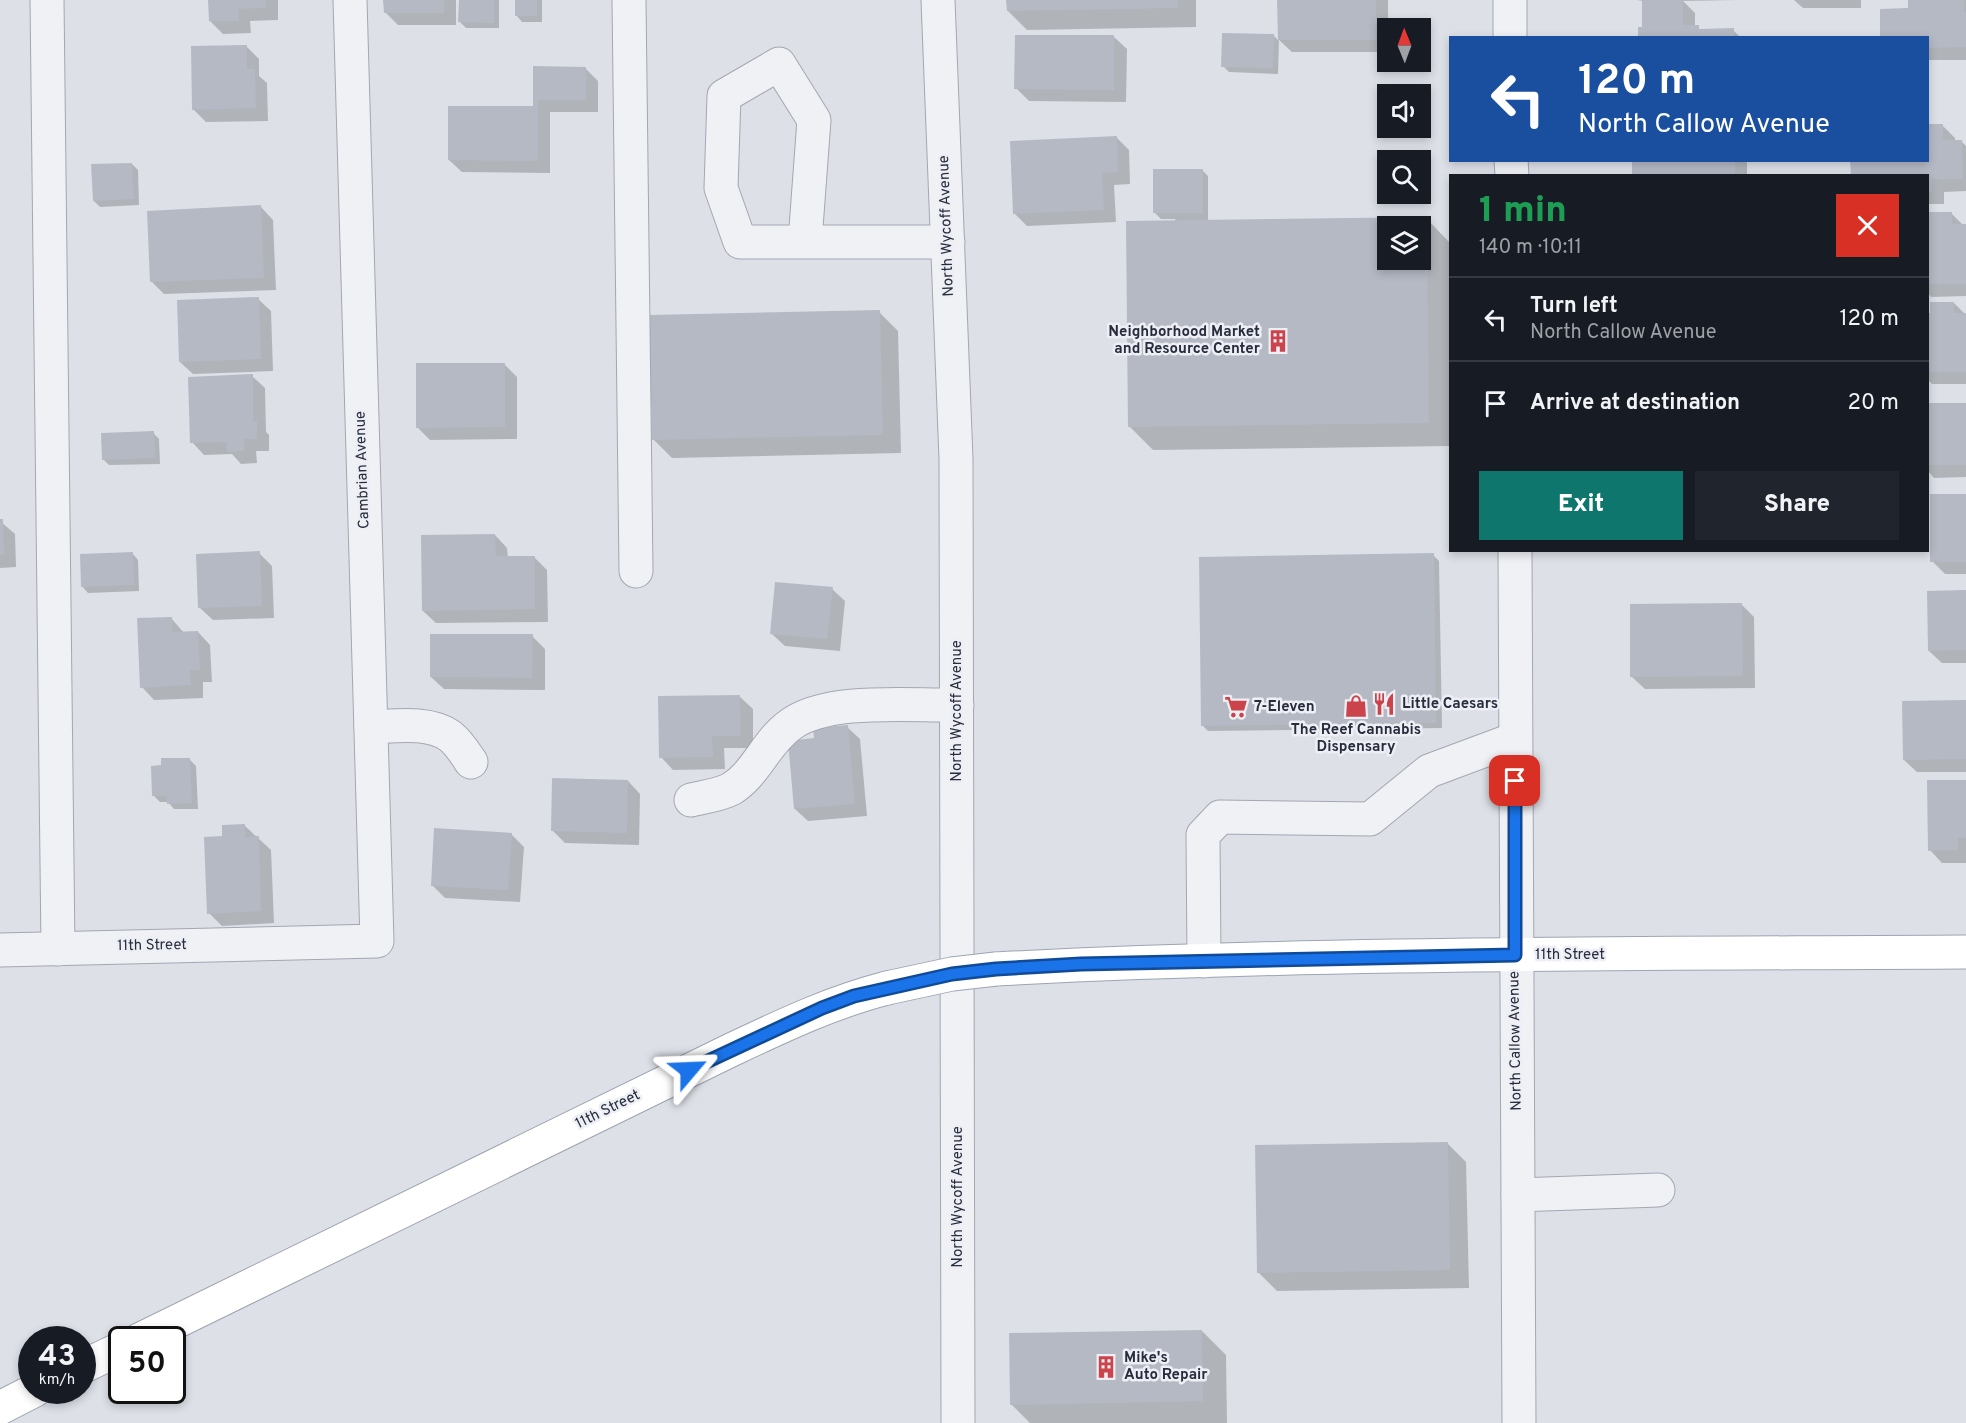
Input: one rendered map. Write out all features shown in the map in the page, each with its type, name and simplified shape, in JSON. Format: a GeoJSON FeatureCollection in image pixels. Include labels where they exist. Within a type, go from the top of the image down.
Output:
{"type":"FeatureCollection","features":[{"type":"Feature","properties":{"kind":"main road","name":"11th Street"},"geometry":{"type":"LineString","coordinates":[[168,1326],[731,1050],[822,1008],[854,996],[952,974],[996,969],[1204,961],[1515,955],[1966,952]]}},
{"type":"Feature","properties":{"kind":"main road"},"geometry":{"type":"LineString","coordinates":[[0,1408],[18,1399]]}},
{"type":"Feature","properties":{"kind":"street"},"geometry":{"type":"LineString","coordinates":[[47,0],[58,949]]}},
{"type":"Feature","properties":{"kind":"street","name":"Cambrian Avenue"},"geometry":{"type":"LineString","coordinates":[[350,0],[377,941]]}},
{"type":"Feature","properties":{"kind":"street"},"geometry":{"type":"LineString","coordinates":[[629,0],[636,571]]}},
{"type":"Feature","properties":{"kind":"street","name":"North Wycoff Avenue"},"geometry":{"type":"LineString","coordinates":[[938,0],[956,459],[958,1423]]}},
{"type":"Feature","properties":{"kind":"street"},"geometry":{"type":"LineString","coordinates":[[1510,0],[1510,36]]}},
{"type":"Feature","properties":{"kind":"street"},"geometry":{"type":"LineString","coordinates":[[805,241],[814,120],[779,64],[724,96],[721,188],[740,242],[948,242]]}},
{"type":"Feature","properties":{"kind":"street","name":"North Callow Avenue"},"geometry":{"type":"LineString","coordinates":[[1515,552],[1515,955],[1520,1423]]}},
{"type":"Feature","properties":{"kind":"street"},"geometry":{"type":"LineString","coordinates":[[691,800],[730,789],[749,774],[789,725],[817,711],[849,706],[957,705]]}},
{"type":"Feature","properties":{"kind":"street"},"geometry":{"type":"LineString","coordinates":[[371,727],[416,726],[434,729],[449,735],[471,762]]}},
{"type":"Feature","properties":{"kind":"street"},"geometry":{"type":"LineString","coordinates":[[1204,961],[1203,835],[1220,817],[1370,819],[1429,771],[1515,739]]}},
{"type":"Feature","properties":{"kind":"street","name":"11th Street"},"geometry":{"type":"LineString","coordinates":[[0,950],[377,941]]}},
{"type":"Feature","properties":{"kind":"street"},"geometry":{"type":"LineString","coordinates":[[1518,1195],[1658,1190]]}},
{"type":"Feature","properties":{"kind":"building"},"geometry":{"type":"Polygon","coordinates":[[[208,0],[266,0],[266,8],[238,9],[239,21],[209,21],[208,0]]]}},
{"type":"Feature","properties":{"kind":"building"},"geometry":{"type":"Polygon","coordinates":[[[383,0],[444,0],[444,13],[384,13],[383,0]]]}},
{"type":"Feature","properties":{"kind":"building"},"geometry":{"type":"Polygon","coordinates":[[[459,0],[494,0],[494,23],[458,22],[459,0]]]}},
{"type":"Feature","properties":{"kind":"building"},"geometry":{"type":"Polygon","coordinates":[[[515,0],[537,0],[537,16],[515,16],[515,0]]]}},
{"type":"Feature","properties":{"kind":"building"},"geometry":{"type":"Polygon","coordinates":[[[1006,0],[1178,0],[1178,8],[1007,11],[1006,0]]]}},
{"type":"Feature","properties":{"kind":"building"},"geometry":{"type":"Polygon","coordinates":[[[1277,0],[1376,0],[1376,40],[1278,40],[1277,0]]]}},
{"type":"Feature","properties":{"kind":"building"},"geometry":{"type":"Polygon","coordinates":[[[1642,0],[1683,0],[1683,25],[1699,25],[1699,29],[1734,28],[1734,36],[1638,36],[1638,27],[1642,27],[1642,0]]]}},
{"type":"Feature","properties":{"kind":"building"},"geometry":{"type":"Polygon","coordinates":[[[1908,0],[1964,0],[1966,47],[1929,48],[1929,36],[1880,36],[1880,9],[1908,8],[1908,0]]]}},
{"type":"Feature","properties":{"kind":"building"},"geometry":{"type":"Polygon","coordinates":[[[1222,33],[1274,34],[1273,68],[1221,67],[1222,33]]]}},
{"type":"Feature","properties":{"kind":"building"},"geometry":{"type":"Polygon","coordinates":[[[1015,35],[1114,35],[1114,90],[1014,89],[1015,35]]]}},
{"type":"Feature","properties":{"kind":"building"},"geometry":{"type":"Polygon","coordinates":[[[247,45],[247,69],[255,69],[256,108],[192,110],[191,46],[247,45]]]}},
{"type":"Feature","properties":{"kind":"building"},"geometry":{"type":"Polygon","coordinates":[[[533,66],[586,67],[586,100],[538,100],[538,161],[448,160],[448,106],[533,106],[533,66]]]}},
{"type":"Feature","properties":{"kind":"building"},"geometry":{"type":"Polygon","coordinates":[[[1929,124],[1943,124],[1943,140],[1962,140],[1963,179],[1932,179],[1932,192],[1929,192],[1929,174],[1851,174],[1850,162],[1929,162],[1929,124]]]}},
{"type":"Feature","properties":{"kind":"building"},"geometry":{"type":"Polygon","coordinates":[[[1117,136],[1118,172],[1102,173],[1104,210],[1013,214],[1010,141],[1117,136]]]}},
{"type":"Feature","properties":{"kind":"building"},"geometry":{"type":"Polygon","coordinates":[[[1632,162],[1735,162],[1735,174],[1632,174],[1632,162]]]}},
{"type":"Feature","properties":{"kind":"building"},"geometry":{"type":"Polygon","coordinates":[[[132,163],[134,199],[93,201],[91,164],[132,163]]]}},
{"type":"Feature","properties":{"kind":"building"},"geometry":{"type":"Polygon","coordinates":[[[1153,169],[1203,169],[1203,213],[1153,213],[1153,169]]]}},
{"type":"Feature","properties":{"kind":"building"},"geometry":{"type":"Polygon","coordinates":[[[261,205],[264,278],[150,282],[147,211],[261,205]]]}},
{"type":"Feature","properties":{"kind":"building"},"geometry":{"type":"Polygon","coordinates":[[[1929,212],[1952,212],[1952,224],[1966,224],[1966,284],[1929,284],[1929,212]]]}},
{"type":"Feature","properties":{"kind":"building","name":"Neighborhood Market and Resource Center"},"geometry":{"type":"Polygon","coordinates":[[[1377,218],[1377,270],[1428,270],[1429,423],[1128,427],[1126,221],[1377,218]]]}},
{"type":"Feature","properties":{"kind":"building"},"geometry":{"type":"Polygon","coordinates":[[[259,297],[261,359],[179,362],[177,300],[259,297]]]}},
{"type":"Feature","properties":{"kind":"building"},"geometry":{"type":"Polygon","coordinates":[[[1930,302],[1954,302],[1954,313],[1966,313],[1966,372],[1929,372],[1930,302]]]}},
{"type":"Feature","properties":{"kind":"building"},"geometry":{"type":"Polygon","coordinates":[[[880,310],[883,435],[652,440],[649,315],[880,310]]]}},
{"type":"Feature","properties":{"kind":"building"},"geometry":{"type":"Polygon","coordinates":[[[416,363],[505,363],[505,427],[416,428],[416,363]]]}},
{"type":"Feature","properties":{"kind":"building"},"geometry":{"type":"Polygon","coordinates":[[[253,374],[253,421],[257,421],[257,439],[244,439],[244,451],[227,452],[226,442],[190,443],[188,377],[253,374]]]}},
{"type":"Feature","properties":{"kind":"building"},"geometry":{"type":"Polygon","coordinates":[[[1929,403],[1966,403],[1966,465],[1929,465],[1929,403]]]}},
{"type":"Feature","properties":{"kind":"building"},"geometry":{"type":"Polygon","coordinates":[[[154,431],[155,458],[102,460],[101,433],[154,431]]]}},
{"type":"Feature","properties":{"kind":"building"},"geometry":{"type":"Polygon","coordinates":[[[1930,494],[1966,494],[1966,562],[1930,562],[1930,494]]]}},
{"type":"Feature","properties":{"kind":"building"},"geometry":{"type":"Polygon","coordinates":[[[0,519],[3,519],[4,555],[0,555],[0,519]]]}},
{"type":"Feature","properties":{"kind":"building"},"geometry":{"type":"Polygon","coordinates":[[[495,534],[496,556],[535,556],[535,609],[422,611],[421,535],[495,534]]]}},
{"type":"Feature","properties":{"kind":"building"},"geometry":{"type":"Polygon","coordinates":[[[260,551],[262,606],[198,608],[196,554],[260,551]]]}},
{"type":"Feature","properties":{"kind":"building"},"geometry":{"type":"Polygon","coordinates":[[[133,552],[134,585],[81,587],[80,554],[133,552]]]}},
{"type":"Feature","properties":{"kind":"building"},"geometry":{"type":"Polygon","coordinates":[[[1434,553],[1436,723],[1201,726],[1199,557],[1434,553]]]}},
{"type":"Feature","properties":{"kind":"building"},"geometry":{"type":"Polygon","coordinates":[[[775,582],[833,587],[827,639],[770,634],[775,582]]]}},
{"type":"Feature","properties":{"kind":"building"},"geometry":{"type":"Polygon","coordinates":[[[1966,590],[1966,650],[1928,651],[1927,591],[1966,590]]]}},
{"type":"Feature","properties":{"kind":"building"},"geometry":{"type":"Polygon","coordinates":[[[1742,603],[1743,676],[1630,677],[1630,604],[1742,603]]]}},
{"type":"Feature","properties":{"kind":"building"},"geometry":{"type":"Polygon","coordinates":[[[172,617],[172,632],[198,631],[200,670],[190,670],[191,685],[140,688],[137,618],[172,617]]]}},
{"type":"Feature","properties":{"kind":"building"},"geometry":{"type":"Polygon","coordinates":[[[430,634],[533,634],[532,678],[430,677],[430,634]]]}},
{"type":"Feature","properties":{"kind":"building"},"geometry":{"type":"Polygon","coordinates":[[[740,695],[741,736],[712,736],[713,757],[659,758],[658,696],[740,695]]]}},
{"type":"Feature","properties":{"kind":"building"},"geometry":{"type":"Polygon","coordinates":[[[1966,700],[1966,759],[1903,760],[1902,701],[1966,700]]]}},
{"type":"Feature","properties":{"kind":"building"},"geometry":{"type":"Polygon","coordinates":[[[848,725],[855,804],[794,809],[788,741],[814,738],[813,728],[848,725]]]}},
{"type":"Feature","properties":{"kind":"building"},"geometry":{"type":"Polygon","coordinates":[[[161,758],[190,758],[192,803],[167,804],[166,796],[152,796],[151,766],[161,765],[161,758]]]}},
{"type":"Feature","properties":{"kind":"building"},"geometry":{"type":"Polygon","coordinates":[[[552,778],[628,780],[627,833],[551,831],[552,778]]]}},
{"type":"Feature","properties":{"kind":"building"},"geometry":{"type":"Polygon","coordinates":[[[1927,780],[1966,780],[1966,838],[1958,838],[1958,850],[1928,851],[1927,780]]]}},
{"type":"Feature","properties":{"kind":"building"},"geometry":{"type":"Polygon","coordinates":[[[245,824],[245,837],[259,836],[261,911],[207,914],[204,837],[222,836],[222,825],[245,824]]]}},
{"type":"Feature","properties":{"kind":"building"},"geometry":{"type":"Polygon","coordinates":[[[434,828],[512,833],[508,890],[431,886],[434,828]]]}},
{"type":"Feature","properties":{"kind":"building"},"geometry":{"type":"Polygon","coordinates":[[[1448,1142],[1450,1270],[1257,1273],[1255,1145],[1448,1142]]]}},
{"type":"Feature","properties":{"kind":"building","name":"Mike's Auto Repair"},"geometry":{"type":"Polygon","coordinates":[[[1202,1330],[1203,1401],[1010,1405],[1009,1333],[1202,1330]]]}},
{"type":"Feature","properties":{"kind":"place","name":"Neighborhood Market and Resource Center"},"geometry":{"type":"Point","coordinates":[1278,341]}},
{"type":"Feature","properties":{"kind":"place","name":"Little Caesars"},"geometry":{"type":"Point","coordinates":[1384,704]}},
{"type":"Feature","properties":{"kind":"place","name":"The Reef Cannabis Dispensary"},"geometry":{"type":"Point","coordinates":[1356,706]}},
{"type":"Feature","properties":{"kind":"place","name":"7-Eleven"},"geometry":{"type":"Point","coordinates":[1236,707]}},
{"type":"Feature","properties":{"kind":"place","name":"Mike's Auto Repair"},"geometry":{"type":"Point","coordinates":[1106,1367]}},
{"type":"Feature","properties":{"kind":"route"},"geometry":{"type":"LineString","coordinates":[[689,1070],[822,1008],[854,996],[952,974],[1081,964],[1515,955],[1515,781]]}}]}
